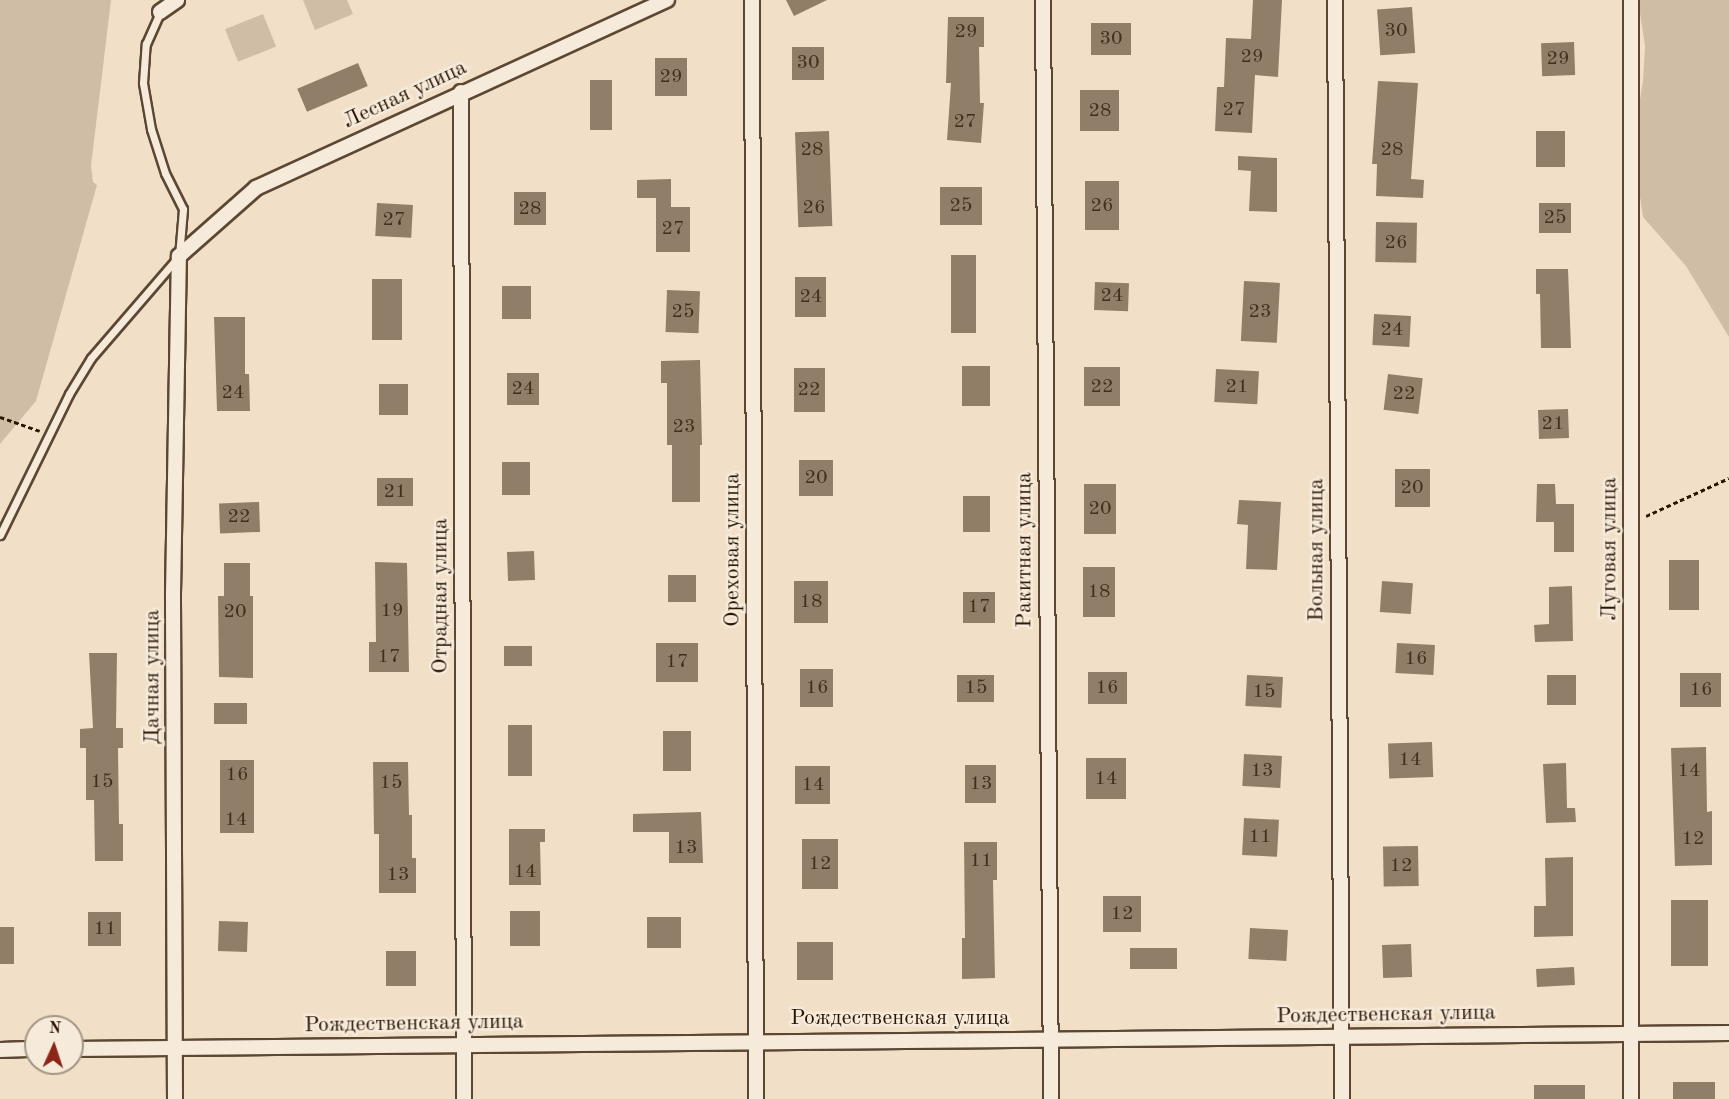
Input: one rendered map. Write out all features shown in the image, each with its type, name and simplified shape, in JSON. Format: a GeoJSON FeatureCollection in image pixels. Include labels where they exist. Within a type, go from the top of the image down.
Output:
{"type":"FeatureCollection","features":[{"type":"Feature","properties":{"kind":"street"},"geometry":{"type":"LineString","coordinates":[[160,6],[177,0]]}},
{"type":"Feature","properties":{"kind":"street","name":"Лесная улица"},"geometry":{"type":"LineString","coordinates":[[179,256],[256,188],[460,92],[667,0]]}},
{"type":"Feature","properties":{"kind":"street","name":"Ореховая улица"},"geometry":{"type":"LineString","coordinates":[[752,0],[756,1099]]}},
{"type":"Feature","properties":{"kind":"street","name":"Ракитная улица"},"geometry":{"type":"LineString","coordinates":[[1043,0],[1051,1099]]}},
{"type":"Feature","properties":{"kind":"street","name":"Вольная улица"},"geometry":{"type":"LineString","coordinates":[[1335,0],[1342,1099]]}},
{"type":"Feature","properties":{"kind":"street","name":"Луговая улица"},"geometry":{"type":"LineString","coordinates":[[1631,0],[1631,1099]]}},
{"type":"Feature","properties":{"kind":"street","name":"Отрадная улица"},"geometry":{"type":"LineString","coordinates":[[460,92],[464,1099]]}},
{"type":"Feature","properties":{"kind":"street","name":"Дачная улица"},"geometry":{"type":"LineString","coordinates":[[175,1099],[173,594],[179,256]]}},
{"type":"Feature","properties":{"kind":"street","name":"Рождественская улица"},"geometry":{"type":"LineString","coordinates":[[84,1049],[1729,1033]]}},
{"type":"Feature","properties":{"kind":"street"},"geometry":{"type":"LineString","coordinates":[[0,1050],[24,1049]]}},
{"type":"Feature","properties":{"kind":"lane"},"geometry":{"type":"LineString","coordinates":[[0,535],[91,357],[179,256],[183,209],[165,173],[151,129],[143,83],[146,44],[160,6]]}},
{"type":"Feature","properties":{"kind":"path"},"geometry":{"type":"LineString","coordinates":[[0,417],[50,435]]}},
{"type":"Feature","properties":{"kind":"path"},"geometry":{"type":"LineString","coordinates":[[1632,522],[1729,478]]}},
{"type":"Feature","properties":{"kind":"shaded area"},"geometry":{"type":"Polygon","coordinates":[[[0,0],[111,0],[91,166],[93,182],[97,185],[36,401],[0,444],[0,0]]]}},
{"type":"Feature","properties":{"kind":"shaded area"},"geometry":{"type":"Polygon","coordinates":[[[303,0],[347,0],[353,14],[315,30],[303,0]]]}},
{"type":"Feature","properties":{"kind":"shaded area"},"geometry":{"type":"Polygon","coordinates":[[[1638,0],[1729,0],[1729,337],[1686,266],[1643,217],[1636,170],[1636,124],[1643,81],[1645,46],[1638,0]]]}},
{"type":"Feature","properties":{"kind":"shaded area"},"geometry":{"type":"Polygon","coordinates":[[[263,14],[276,46],[238,62],[225,29],[263,14]]]}},
{"type":"Feature","properties":{"kind":"building"},"geometry":{"type":"Polygon","coordinates":[[[786,0],[827,0],[794,16],[786,0]]]}},
{"type":"Feature","properties":{"kind":"building"},"geometry":{"type":"Polygon","coordinates":[[[1253,0],[1282,0],[1278,77],[1255,75],[1252,133],[1215,131],[1217,87],[1224,87],[1226,38],[1251,39],[1253,0]]]}},
{"type":"Feature","properties":{"kind":"building"},"geometry":{"type":"Polygon","coordinates":[[[1412,7],[1415,53],[1380,55],[1377,9],[1412,7]]]}},
{"type":"Feature","properties":{"kind":"building"},"geometry":{"type":"Polygon","coordinates":[[[948,17],[984,17],[984,47],[979,47],[980,103],[984,103],[981,143],[947,140],[951,83],[946,83],[948,17]]]}},
{"type":"Feature","properties":{"kind":"building"},"geometry":{"type":"Polygon","coordinates":[[[1091,23],[1131,23],[1131,55],[1091,55],[1091,23]]]}},
{"type":"Feature","properties":{"kind":"building"},"geometry":{"type":"Polygon","coordinates":[[[1574,42],[1575,75],[1542,76],[1541,43],[1574,42]]]}},
{"type":"Feature","properties":{"kind":"building"},"geometry":{"type":"Polygon","coordinates":[[[792,47],[824,47],[824,80],[792,80],[792,47]]]}},
{"type":"Feature","properties":{"kind":"building"},"geometry":{"type":"Polygon","coordinates":[[[655,58],[687,58],[687,96],[655,96],[655,58]]]}},
{"type":"Feature","properties":{"kind":"building"},"geometry":{"type":"Polygon","coordinates":[[[358,63],[368,86],[307,112],[297,89],[358,63]]]}},
{"type":"Feature","properties":{"kind":"building"},"geometry":{"type":"Polygon","coordinates":[[[590,80],[612,80],[612,130],[590,130],[590,80]]]}},
{"type":"Feature","properties":{"kind":"building"},"geometry":{"type":"Polygon","coordinates":[[[1378,81],[1418,83],[1411,179],[1424,180],[1423,198],[1376,196],[1377,164],[1372,164],[1378,81]]]}},
{"type":"Feature","properties":{"kind":"building"},"geometry":{"type":"Polygon","coordinates":[[[1080,90],[1119,90],[1119,131],[1080,131],[1080,90]]]}},
{"type":"Feature","properties":{"kind":"building"},"geometry":{"type":"Polygon","coordinates":[[[829,131],[832,226],[798,227],[795,132],[829,131]]]}},
{"type":"Feature","properties":{"kind":"building"},"geometry":{"type":"Polygon","coordinates":[[[1536,131],[1565,131],[1565,167],[1536,167],[1536,131]]]}},
{"type":"Feature","properties":{"kind":"building"},"geometry":{"type":"Polygon","coordinates":[[[1238,156],[1277,158],[1277,212],[1249,211],[1251,171],[1238,170],[1238,156]]]}},
{"type":"Feature","properties":{"kind":"building"},"geometry":{"type":"Polygon","coordinates":[[[671,179],[671,207],[690,207],[690,252],[656,252],[656,198],[637,198],[637,180],[671,179]]]}},
{"type":"Feature","properties":{"kind":"building"},"geometry":{"type":"Polygon","coordinates":[[[1085,181],[1119,181],[1119,230],[1085,230],[1085,181]]]}},
{"type":"Feature","properties":{"kind":"building"},"geometry":{"type":"Polygon","coordinates":[[[940,187],[982,187],[982,225],[940,225],[940,187]]]}},
{"type":"Feature","properties":{"kind":"building"},"geometry":{"type":"Polygon","coordinates":[[[514,192],[546,192],[546,225],[514,225],[514,192]]]}},
{"type":"Feature","properties":{"kind":"building"},"geometry":{"type":"Polygon","coordinates":[[[377,203],[413,205],[411,238],[375,236],[377,203]]]}},
{"type":"Feature","properties":{"kind":"building"},"geometry":{"type":"Polygon","coordinates":[[[1539,203],[1571,203],[1571,233],[1539,233],[1539,203]]]}},
{"type":"Feature","properties":{"kind":"building"},"geometry":{"type":"Polygon","coordinates":[[[1376,222],[1417,223],[1416,263],[1375,262],[1376,222]]]}},
{"type":"Feature","properties":{"kind":"building"},"geometry":{"type":"Polygon","coordinates":[[[951,255],[976,255],[976,333],[951,333],[951,255]]]}},
{"type":"Feature","properties":{"kind":"building"},"geometry":{"type":"Polygon","coordinates":[[[1536,269],[1568,269],[1571,348],[1541,348],[1540,294],[1536,294],[1536,269]]]}},
{"type":"Feature","properties":{"kind":"building"},"geometry":{"type":"Polygon","coordinates":[[[795,277],[826,277],[826,317],[795,317],[795,277]]]}},
{"type":"Feature","properties":{"kind":"building"},"geometry":{"type":"Polygon","coordinates":[[[372,279],[402,279],[402,340],[372,340],[372,279]]]}},
{"type":"Feature","properties":{"kind":"building"},"geometry":{"type":"Polygon","coordinates":[[[1244,281],[1280,283],[1277,343],[1241,341],[1244,281]]]}},
{"type":"Feature","properties":{"kind":"building"},"geometry":{"type":"Polygon","coordinates":[[[1095,282],[1129,283],[1128,311],[1094,310],[1095,282]]]}},
{"type":"Feature","properties":{"kind":"building"},"geometry":{"type":"Polygon","coordinates":[[[502,286],[531,286],[531,319],[502,319],[502,286]]]}},
{"type":"Feature","properties":{"kind":"building"},"geometry":{"type":"Polygon","coordinates":[[[667,290],[700,291],[699,333],[666,332],[667,290]]]}},
{"type":"Feature","properties":{"kind":"building"},"geometry":{"type":"Polygon","coordinates":[[[1374,314],[1411,316],[1409,347],[1372,345],[1374,314]]]}},
{"type":"Feature","properties":{"kind":"building"},"geometry":{"type":"Polygon","coordinates":[[[214,317],[245,317],[245,374],[249,374],[250,411],[217,411],[214,317]]]}},
{"type":"Feature","properties":{"kind":"building"},"geometry":{"type":"Polygon","coordinates":[[[700,360],[702,445],[700,445],[700,502],[672,502],[672,445],[667,445],[667,383],[661,383],[661,361],[700,360]]]}},
{"type":"Feature","properties":{"kind":"building"},"geometry":{"type":"Polygon","coordinates":[[[962,366],[990,366],[990,406],[962,406],[962,366]]]}},
{"type":"Feature","properties":{"kind":"building"},"geometry":{"type":"Polygon","coordinates":[[[1084,367],[1120,367],[1120,406],[1084,406],[1084,367]]]}},
{"type":"Feature","properties":{"kind":"building"},"geometry":{"type":"Polygon","coordinates":[[[794,368],[825,368],[825,412],[794,412],[794,368]]]}},
{"type":"Feature","properties":{"kind":"building"},"geometry":{"type":"Polygon","coordinates":[[[1216,369],[1259,371],[1257,404],[1214,402],[1216,369]]]}},
{"type":"Feature","properties":{"kind":"building"},"geometry":{"type":"Polygon","coordinates":[[[507,373],[539,373],[539,405],[507,405],[507,373]]]}},
{"type":"Feature","properties":{"kind":"building"},"geometry":{"type":"Polygon","coordinates":[[[1388,374],[1423,378],[1418,414],[1384,410],[1388,374]]]}},
{"type":"Feature","properties":{"kind":"building"},"geometry":{"type":"Polygon","coordinates":[[[379,384],[408,384],[408,415],[379,415],[379,384]]]}},
{"type":"Feature","properties":{"kind":"building"},"geometry":{"type":"Polygon","coordinates":[[[1568,409],[1569,438],[1539,439],[1538,410],[1568,409]]]}},
{"type":"Feature","properties":{"kind":"building"},"geometry":{"type":"Polygon","coordinates":[[[799,460],[833,460],[833,496],[799,496],[799,460]]]}},
{"type":"Feature","properties":{"kind":"building"},"geometry":{"type":"Polygon","coordinates":[[[502,462],[530,462],[530,495],[502,495],[502,462]]]}},
{"type":"Feature","properties":{"kind":"building"},"geometry":{"type":"Polygon","coordinates":[[[1395,469],[1430,469],[1430,507],[1395,507],[1395,469]]]}},
{"type":"Feature","properties":{"kind":"building"},"geometry":{"type":"Polygon","coordinates":[[[377,478],[413,478],[413,506],[377,506],[377,478]]]}},
{"type":"Feature","properties":{"kind":"building"},"geometry":{"type":"Polygon","coordinates":[[[1084,484],[1116,484],[1116,534],[1084,534],[1084,484]]]}},
{"type":"Feature","properties":{"kind":"building"},"geometry":{"type":"Polygon","coordinates":[[[1537,484],[1555,484],[1556,504],[1574,504],[1574,552],[1554,552],[1554,522],[1536,522],[1537,484]]]}},
{"type":"Feature","properties":{"kind":"building"},"geometry":{"type":"Polygon","coordinates":[[[963,496],[990,496],[990,532],[963,532],[963,496]]]}},
{"type":"Feature","properties":{"kind":"building"},"geometry":{"type":"Polygon","coordinates":[[[1239,500],[1281,502],[1277,570],[1246,569],[1248,525],[1237,524],[1239,500]]]}},
{"type":"Feature","properties":{"kind":"building"},"geometry":{"type":"Polygon","coordinates":[[[259,502],[260,532],[220,533],[219,503],[259,502]]]}},
{"type":"Feature","properties":{"kind":"building"},"geometry":{"type":"Polygon","coordinates":[[[534,551],[535,580],[508,581],[507,552],[534,551]]]}},
{"type":"Feature","properties":{"kind":"building"},"geometry":{"type":"Polygon","coordinates":[[[1669,560],[1699,560],[1699,610],[1669,610],[1669,560]]]}},
{"type":"Feature","properties":{"kind":"building"},"geometry":{"type":"Polygon","coordinates":[[[375,562],[407,563],[409,672],[369,672],[369,642],[376,642],[375,562]]]}},
{"type":"Feature","properties":{"kind":"building"},"geometry":{"type":"Polygon","coordinates":[[[224,563],[250,563],[250,596],[253,596],[253,678],[219,677],[218,596],[224,596],[224,563]]]}},
{"type":"Feature","properties":{"kind":"building"},"geometry":{"type":"Polygon","coordinates":[[[1083,567],[1115,567],[1115,617],[1083,617],[1083,567]]]}},
{"type":"Feature","properties":{"kind":"building"},"geometry":{"type":"Polygon","coordinates":[[[668,575],[696,575],[696,602],[668,602],[668,575]]]}},
{"type":"Feature","properties":{"kind":"building"},"geometry":{"type":"Polygon","coordinates":[[[794,581],[828,581],[828,623],[794,623],[794,581]]]}},
{"type":"Feature","properties":{"kind":"building"},"geometry":{"type":"Polygon","coordinates":[[[1382,581],[1413,583],[1411,614],[1380,612],[1382,581]]]}},
{"type":"Feature","properties":{"kind":"building"},"geometry":{"type":"Polygon","coordinates":[[[1572,586],[1573,641],[1535,642],[1534,625],[1549,624],[1549,587],[1572,586]]]}},
{"type":"Feature","properties":{"kind":"building"},"geometry":{"type":"Polygon","coordinates":[[[963,592],[995,592],[995,623],[963,623],[963,592]]]}},
{"type":"Feature","properties":{"kind":"building"},"geometry":{"type":"Polygon","coordinates":[[[656,643],[698,643],[698,682],[656,682],[656,643]]]}},
{"type":"Feature","properties":{"kind":"building"},"geometry":{"type":"Polygon","coordinates":[[[1397,643],[1435,645],[1433,675],[1395,673],[1397,643]]]}},
{"type":"Feature","properties":{"kind":"building"},"geometry":{"type":"Polygon","coordinates":[[[504,646],[532,646],[532,666],[504,666],[504,646]]]}},
{"type":"Feature","properties":{"kind":"building"},"geometry":{"type":"Polygon","coordinates":[[[89,653],[117,653],[116,728],[123,728],[123,748],[118,748],[119,824],[123,824],[123,861],[95,861],[94,800],[86,800],[86,748],[80,748],[80,729],[93,728],[89,653]]]}},
{"type":"Feature","properties":{"kind":"building"},"geometry":{"type":"Polygon","coordinates":[[[800,669],[833,669],[833,707],[800,707],[800,669]]]}},
{"type":"Feature","properties":{"kind":"building"},"geometry":{"type":"Polygon","coordinates":[[[1088,672],[1127,672],[1127,704],[1088,704],[1088,672]]]}},
{"type":"Feature","properties":{"kind":"building"},"geometry":{"type":"Polygon","coordinates":[[[1680,673],[1721,673],[1721,707],[1680,707],[1680,673]]]}},
{"type":"Feature","properties":{"kind":"building"},"geometry":{"type":"Polygon","coordinates":[[[957,675],[994,675],[994,702],[957,702],[957,675]]]}},
{"type":"Feature","properties":{"kind":"building"},"geometry":{"type":"Polygon","coordinates":[[[1247,675],[1283,677],[1281,708],[1245,706],[1247,675]]]}},
{"type":"Feature","properties":{"kind":"building"},"geometry":{"type":"Polygon","coordinates":[[[1547,675],[1576,675],[1576,705],[1547,705],[1547,675]]]}},
{"type":"Feature","properties":{"kind":"building"},"geometry":{"type":"Polygon","coordinates":[[[214,703],[247,703],[247,724],[214,724],[214,703]]]}},
{"type":"Feature","properties":{"kind":"building"},"geometry":{"type":"Polygon","coordinates":[[[508,725],[532,725],[532,776],[508,776],[508,725]]]}},
{"type":"Feature","properties":{"kind":"building"},"geometry":{"type":"Polygon","coordinates":[[[663,731],[691,731],[691,771],[663,771],[663,731]]]}},
{"type":"Feature","properties":{"kind":"building"},"geometry":{"type":"Polygon","coordinates":[[[1432,742],[1433,777],[1389,779],[1388,744],[1432,742]]]}},
{"type":"Feature","properties":{"kind":"building"},"geometry":{"type":"Polygon","coordinates":[[[1706,747],[1707,812],[1712,811],[1712,865],[1675,866],[1671,748],[1706,747]]]}},
{"type":"Feature","properties":{"kind":"building"},"geometry":{"type":"Polygon","coordinates":[[[1244,754],[1282,756],[1280,788],[1242,786],[1244,754]]]}},
{"type":"Feature","properties":{"kind":"building"},"geometry":{"type":"Polygon","coordinates":[[[1086,758],[1126,758],[1126,799],[1086,799],[1086,758]]]}},
{"type":"Feature","properties":{"kind":"building"},"geometry":{"type":"Polygon","coordinates":[[[220,760],[254,760],[254,833],[220,833],[220,760]]]}},
{"type":"Feature","properties":{"kind":"building"},"geometry":{"type":"Polygon","coordinates":[[[373,762],[408,762],[409,815],[412,815],[412,858],[416,858],[416,893],[379,893],[379,834],[374,834],[373,762]]]}},
{"type":"Feature","properties":{"kind":"building"},"geometry":{"type":"Polygon","coordinates":[[[1566,763],[1567,808],[1575,808],[1576,822],[1546,823],[1543,764],[1566,763]]]}},
{"type":"Feature","properties":{"kind":"building"},"geometry":{"type":"Polygon","coordinates":[[[965,765],[996,765],[996,803],[965,803],[965,765]]]}},
{"type":"Feature","properties":{"kind":"building"},"geometry":{"type":"Polygon","coordinates":[[[795,766],[830,766],[830,804],[795,804],[795,766]]]}},
{"type":"Feature","properties":{"kind":"building"},"geometry":{"type":"Polygon","coordinates":[[[701,812],[703,863],[669,863],[669,832],[633,832],[633,814],[701,812]]]}},
{"type":"Feature","properties":{"kind":"building"},"geometry":{"type":"Polygon","coordinates":[[[1244,818],[1279,820],[1277,857],[1242,855],[1244,818]]]}},
{"type":"Feature","properties":{"kind":"building"},"geometry":{"type":"Polygon","coordinates":[[[509,829],[545,829],[545,842],[540,842],[541,885],[509,885],[509,829]]]}},
{"type":"Feature","properties":{"kind":"building"},"geometry":{"type":"Polygon","coordinates":[[[802,839],[838,839],[838,889],[802,889],[802,839]]]}},
{"type":"Feature","properties":{"kind":"building"},"geometry":{"type":"Polygon","coordinates":[[[964,842],[997,842],[997,880],[993,880],[995,978],[962,979],[962,938],[965,938],[964,842]]]}},
{"type":"Feature","properties":{"kind":"building"},"geometry":{"type":"Polygon","coordinates":[[[1418,846],[1419,886],[1384,887],[1383,847],[1418,846]]]}},
{"type":"Feature","properties":{"kind":"building"},"geometry":{"type":"Polygon","coordinates":[[[1573,857],[1573,936],[1534,937],[1534,906],[1546,906],[1545,858],[1573,857]]]}},
{"type":"Feature","properties":{"kind":"building"},"geometry":{"type":"Polygon","coordinates":[[[1103,896],[1141,896],[1141,932],[1103,932],[1103,896]]]}},
{"type":"Feature","properties":{"kind":"building"},"geometry":{"type":"Polygon","coordinates":[[[1671,900],[1708,900],[1708,966],[1671,966],[1671,900]]]}},
{"type":"Feature","properties":{"kind":"building"},"geometry":{"type":"Polygon","coordinates":[[[510,911],[540,911],[540,946],[510,946],[510,911]]]}},
{"type":"Feature","properties":{"kind":"building"},"geometry":{"type":"Polygon","coordinates":[[[88,912],[121,912],[121,946],[88,946],[88,912]]]}},
{"type":"Feature","properties":{"kind":"building"},"geometry":{"type":"Polygon","coordinates":[[[647,917],[681,917],[681,948],[647,948],[647,917]]]}},
{"type":"Feature","properties":{"kind":"building"},"geometry":{"type":"Polygon","coordinates":[[[219,921],[248,922],[247,952],[218,951],[219,921]]]}},
{"type":"Feature","properties":{"kind":"building"},"geometry":{"type":"Polygon","coordinates":[[[0,927],[14,927],[14,964],[0,964],[0,927]]]}},
{"type":"Feature","properties":{"kind":"building"},"geometry":{"type":"Polygon","coordinates":[[[1250,928],[1288,930],[1286,961],[1248,959],[1250,928]]]}},
{"type":"Feature","properties":{"kind":"building"},"geometry":{"type":"Polygon","coordinates":[[[797,942],[833,942],[833,980],[797,980],[797,942]]]}},
{"type":"Feature","properties":{"kind":"building"},"geometry":{"type":"Polygon","coordinates":[[[1411,944],[1412,977],[1383,978],[1382,945],[1411,944]]]}},
{"type":"Feature","properties":{"kind":"building"},"geometry":{"type":"Polygon","coordinates":[[[1130,948],[1177,948],[1177,969],[1130,969],[1130,948]]]}},
{"type":"Feature","properties":{"kind":"building"},"geometry":{"type":"Polygon","coordinates":[[[386,951],[416,951],[416,986],[386,986],[386,951]]]}},
{"type":"Feature","properties":{"kind":"building"},"geometry":{"type":"Polygon","coordinates":[[[1574,967],[1575,985],[1537,987],[1536,969],[1574,967]]]}},
{"type":"Feature","properties":{"kind":"building"},"geometry":{"type":"Polygon","coordinates":[[[1673,1082],[1715,1082],[1715,1099],[1673,1099],[1673,1082]]]}},
{"type":"Feature","properties":{"kind":"building"},"geometry":{"type":"Polygon","coordinates":[[[1534,1085],[1585,1085],[1585,1099],[1534,1099],[1534,1085]]]}}]}
